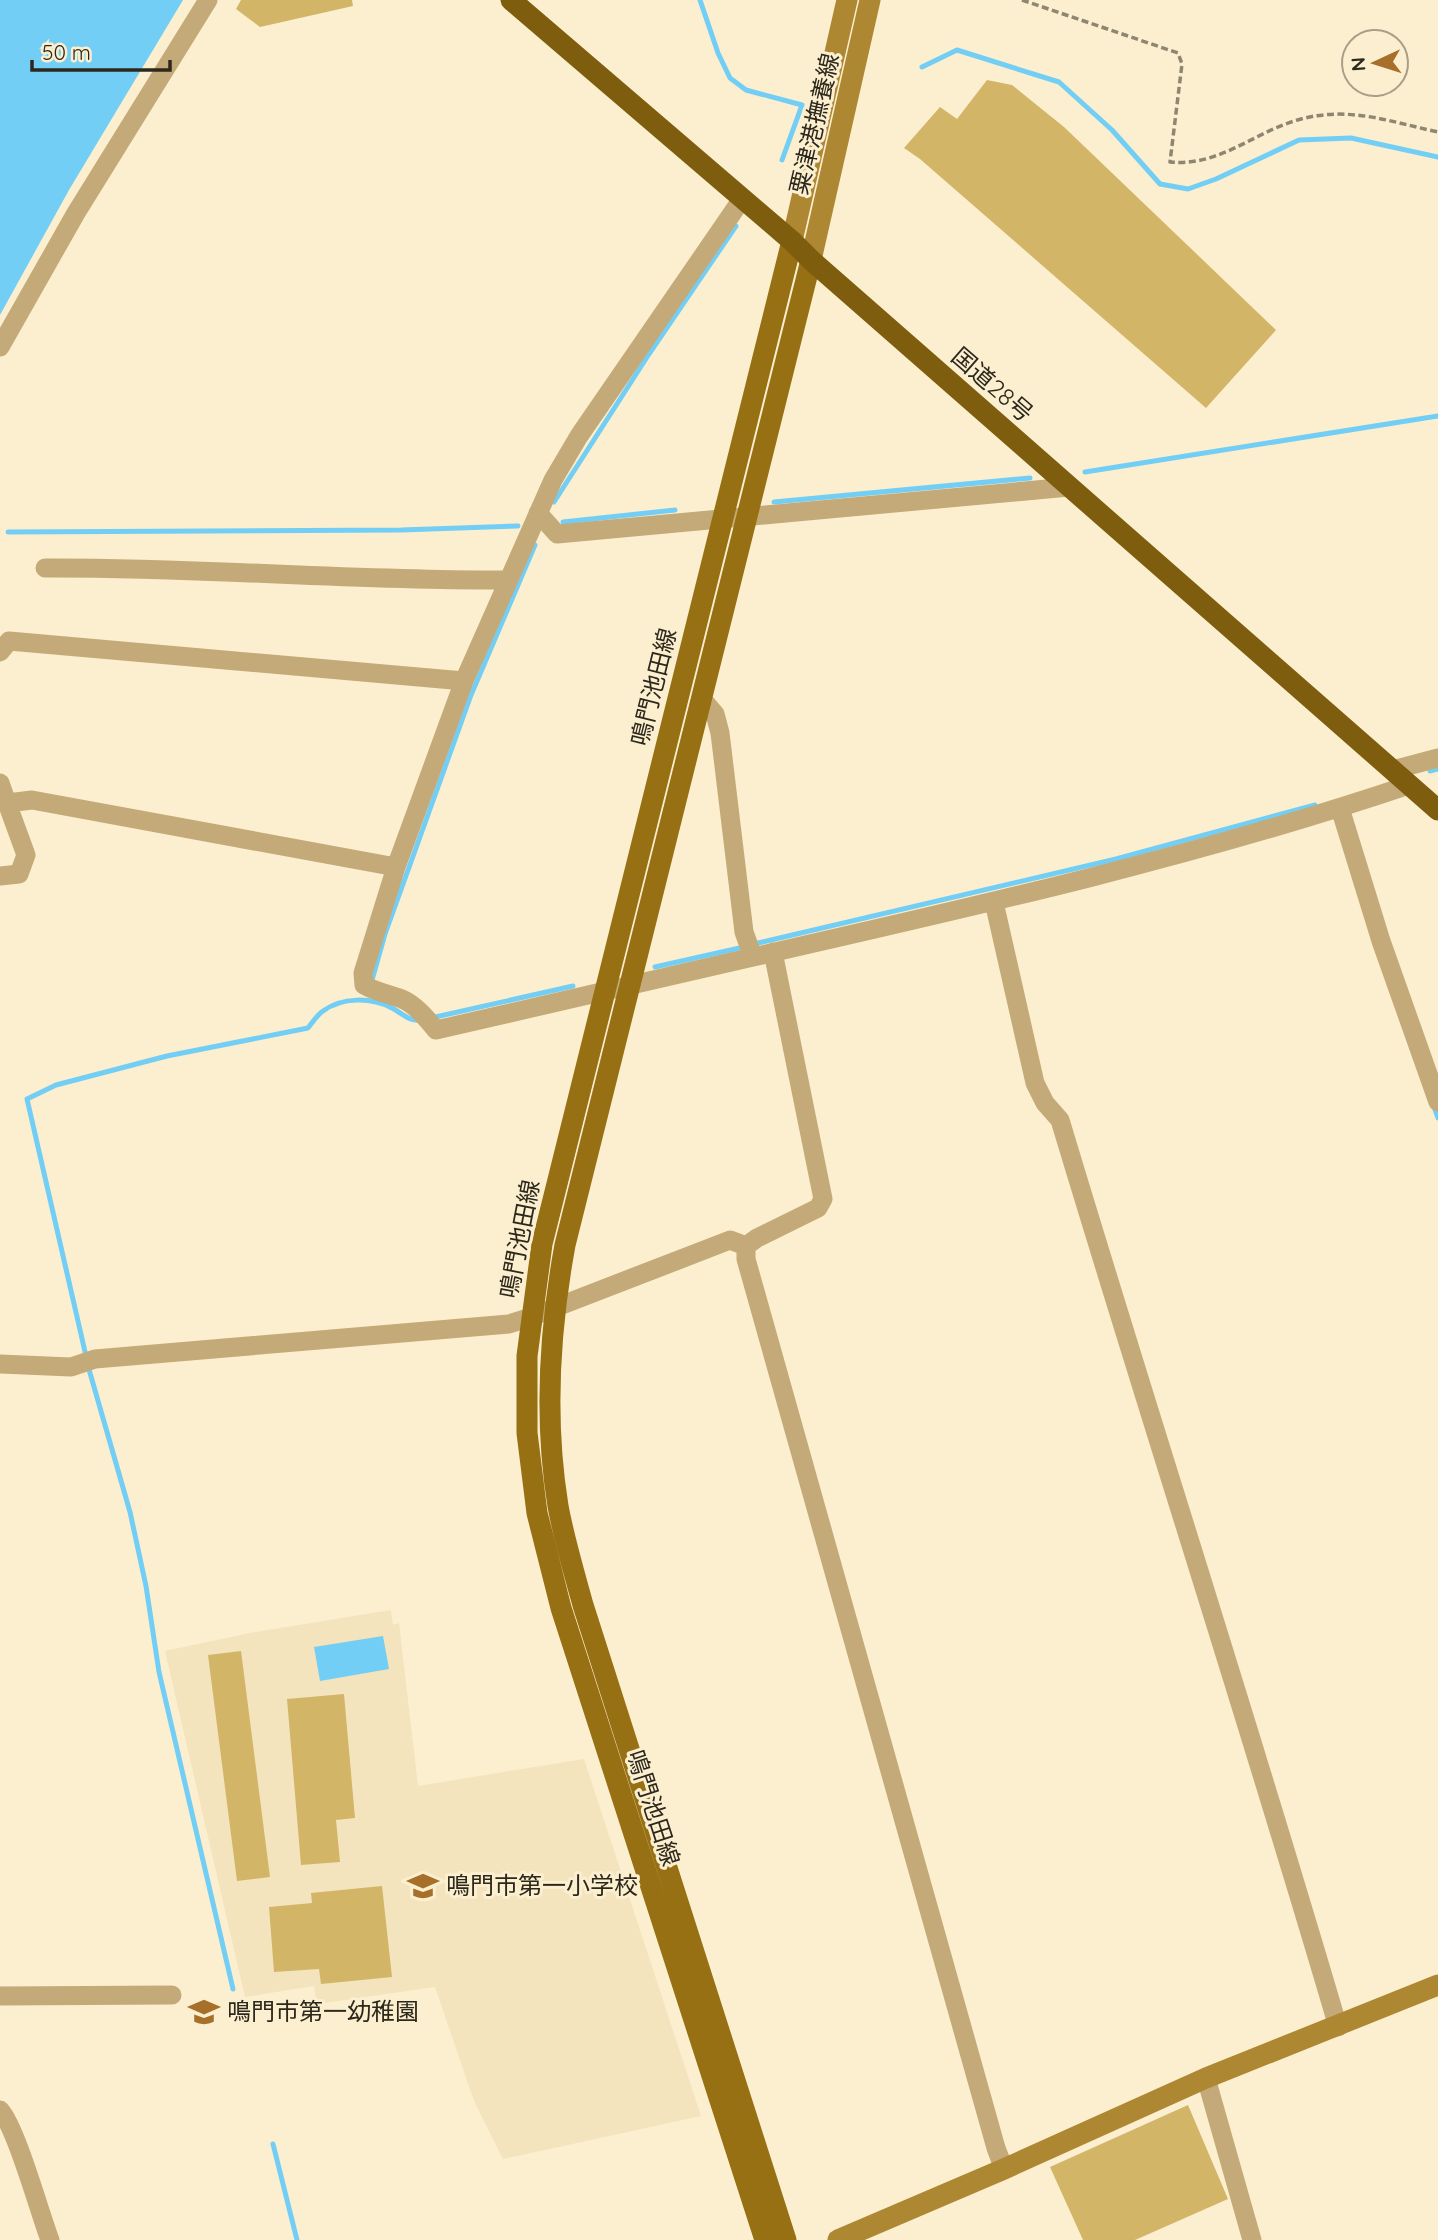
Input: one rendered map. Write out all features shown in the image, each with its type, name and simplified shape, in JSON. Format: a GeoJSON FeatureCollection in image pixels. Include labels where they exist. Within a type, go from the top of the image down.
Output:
{"type":"FeatureCollection","features":[{"type":"Feature","properties":{"kind":"highway","name":"国道28号"},"geometry":{"type":"LineString","coordinates":[[511,0],[792,241],[1438,810]]}},
{"type":"Feature","properties":{"kind":"main road","name":"鳴門池田線"},"geometry":{"type":"LineString","coordinates":[[765,2240],[561,1608],[537,1513],[527,1433],[527,1356],[542,1244],[792,241]]}},
{"type":"Feature","properties":{"kind":"main road","name":"鳴門池田線"},"geometry":{"type":"LineString","coordinates":[[786,2240],[579,1593],[558,1508],[549,1434],[554,1307],[565,1245],[811,260]]}},
{"type":"Feature","properties":{"kind":"street"},"geometry":{"type":"LineString","coordinates":[[0,347],[76,212],[208,0]]}},
{"type":"Feature","properties":{"kind":"street","name":"粟津港撫養線"},"geometry":{"type":"LineString","coordinates":[[792,241],[846,0]]}},
{"type":"Feature","properties":{"kind":"street","name":"粟津港撫養線"},"geometry":{"type":"LineString","coordinates":[[811,260],[870,0]]}},
{"type":"Feature","properties":{"kind":"street"},"geometry":{"type":"LineString","coordinates":[[742,199],[579,436],[553,480],[464,681],[396,867],[363,972],[364,985],[404,1000],[421,1013],[436,1030],[630,985],[749,946],[773,952],[994,901],[1333,810],[1409,785]]}},
{"type":"Feature","properties":{"kind":"street"},"geometry":{"type":"LineString","coordinates":[[538,513],[557,534],[1069,487]]}},
{"type":"Feature","properties":{"kind":"street"},"geometry":{"type":"LineString","coordinates":[[45,568],[226,571],[418,581],[508,580]]}},
{"type":"Feature","properties":{"kind":"street"},"geometry":{"type":"LineString","coordinates":[[0,652],[9,641],[464,681]]}},
{"type":"Feature","properties":{"kind":"street"},"geometry":{"type":"LineString","coordinates":[[702,699],[715,713],[720,733],[749,946]]}},
{"type":"Feature","properties":{"kind":"street"},"geometry":{"type":"LineString","coordinates":[[1393,770],[1438,758]]}},
{"type":"Feature","properties":{"kind":"street"},"geometry":{"type":"LineString","coordinates":[[0,783],[26,855],[19,874],[0,876]]}},
{"type":"Feature","properties":{"kind":"street"},"geometry":{"type":"LineString","coordinates":[[8,803],[32,800],[396,867]]}},
{"type":"Feature","properties":{"kind":"street"},"geometry":{"type":"LineString","coordinates":[[1333,810],[1438,1102]]}},
{"type":"Feature","properties":{"kind":"street"},"geometry":{"type":"LineString","coordinates":[[994,901],[1035,1083],[1045,1103],[1060,1120],[1128,1346],[1276,1814],[1338,2027]]}},
{"type":"Feature","properties":{"kind":"street"},"geometry":{"type":"LineString","coordinates":[[746,1246],[818,1208],[823,1199],[773,952]]}},
{"type":"Feature","properties":{"kind":"street"},"geometry":{"type":"LineString","coordinates":[[0,1364],[71,1367],[95,1359],[509,1324],[730,1240],[746,1246]]}},
{"type":"Feature","properties":{"kind":"street"},"geometry":{"type":"LineString","coordinates":[[746,1246],[746,1259],[803,1470],[1004,2169]]}},
{"type":"Feature","properties":{"kind":"street"},"geometry":{"type":"LineString","coordinates":[[838,2240],[1206,2078],[1438,1985]]}},
{"type":"Feature","properties":{"kind":"street"},"geometry":{"type":"LineString","coordinates":[[0,1996],[172,1995]]}},
{"type":"Feature","properties":{"kind":"street"},"geometry":{"type":"LineString","coordinates":[[1206,2078],[1252,2240]]}},
{"type":"Feature","properties":{"kind":"street"},"geometry":{"type":"LineString","coordinates":[[0,2110],[15,2140],[50,2240]]}},
{"type":"Feature","properties":{"kind":"path"},"geometry":{"type":"LineString","coordinates":[[1023,0],[1178,53],[1182,64],[1170,162],[1186,163],[1230,152],[1283,125],[1304,118],[1356,113],[1438,132]]}},
{"type":"Feature","properties":{"kind":"shaded area","name":"鳴門市第一小学校"},"geometry":{"type":"Polygon","coordinates":[[[391,1610],[393,1625],[399,1623],[418,1786],[584,1759],[701,2116],[503,2159],[474,2101],[435,1987],[317,2004],[314,1986],[245,1997],[165,1651],[250,1633],[391,1610]]]}},
{"type":"Feature","properties":{"kind":"water"},"geometry":{"type":"Polygon","coordinates":[[[0,0],[183,0],[69,190],[0,315],[0,0]]]}},
{"type":"Feature","properties":{"kind":"water"},"geometry":{"type":"Polygon","coordinates":[[[383,1636],[389,1669],[320,1681],[314,1647],[383,1636]]]}},
{"type":"Feature","properties":{"kind":"building"},"geometry":{"type":"Polygon","coordinates":[[[241,0],[352,0],[353,6],[260,27],[236,9],[241,0]]]}},
{"type":"Feature","properties":{"kind":"building"},"geometry":{"type":"Polygon","coordinates":[[[987,80],[1012,85],[1064,127],[1276,330],[1206,408],[920,159],[904,148],[940,107],[957,119],[987,80]]]}},
{"type":"Feature","properties":{"kind":"building"},"geometry":{"type":"Polygon","coordinates":[[[241,1651],[270,1877],[237,1881],[208,1655],[241,1651]]]}},
{"type":"Feature","properties":{"kind":"building"},"geometry":{"type":"Polygon","coordinates":[[[344,1694],[355,1818],[336,1820],[340,1862],[301,1865],[287,1699],[344,1694]]]}},
{"type":"Feature","properties":{"kind":"building"},"geometry":{"type":"Polygon","coordinates":[[[382,1886],[392,1977],[321,1984],[319,1969],[274,1972],[269,1907],[312,1903],[311,1893],[382,1886]]]}},
{"type":"Feature","properties":{"kind":"building"},"geometry":{"type":"Polygon","coordinates":[[[1188,2105],[1228,2199],[1135,2240],[1083,2240],[1050,2167],[1188,2105]]]}},
{"type":"Feature","properties":{"kind":"waterway"},"geometry":{"type":"LineString","coordinates":[[700,0],[718,53],[730,78],[746,90],[802,105],[782,160]]}},
{"type":"Feature","properties":{"kind":"waterway"},"geometry":{"type":"LineString","coordinates":[[922,67],[957,50],[1059,82],[1112,130],[1160,184],[1188,189],[1216,179],[1299,140],[1351,138],[1438,157]]}},
{"type":"Feature","properties":{"kind":"waterway"},"geometry":{"type":"LineString","coordinates":[[554,502],[649,354],[736,226]]}},
{"type":"Feature","properties":{"kind":"waterway"},"geometry":{"type":"LineString","coordinates":[[1085,472],[1438,416]]}},
{"type":"Feature","properties":{"kind":"waterway"},"geometry":{"type":"LineString","coordinates":[[774,502],[1030,478]]}},
{"type":"Feature","properties":{"kind":"waterway"},"geometry":{"type":"LineString","coordinates":[[563,522],[675,510]]}},
{"type":"Feature","properties":{"kind":"waterway"},"geometry":{"type":"LineString","coordinates":[[8,532],[401,530],[518,526]]}},
{"type":"Feature","properties":{"kind":"waterway"},"geometry":{"type":"LineString","coordinates":[[372,980],[385,934],[471,695],[535,545]]}},
{"type":"Feature","properties":{"kind":"waterway"},"geometry":{"type":"LineString","coordinates":[[1430,771],[1438,769]]}},
{"type":"Feature","properties":{"kind":"waterway"},"geometry":{"type":"LineString","coordinates":[[754,944],[1116,859],[1315,805]]}},
{"type":"Feature","properties":{"kind":"waterway"},"geometry":{"type":"LineString","coordinates":[[655,967],[744,947]]}},
{"type":"Feature","properties":{"kind":"waterway"},"geometry":{"type":"LineString","coordinates":[[431,1018],[573,986]]}},
{"type":"Feature","properties":{"kind":"waterway"},"geometry":{"type":"LineString","coordinates":[[86,1356],[27,1099],[56,1085],[167,1056],[308,1028],[323,1011],[348,1001],[366,1000],[384,1004],[409,1018],[421,1020]]}},
{"type":"Feature","properties":{"kind":"waterway"},"geometry":{"type":"LineString","coordinates":[[1433,1104],[1438,1118]]}},
{"type":"Feature","properties":{"kind":"waterway"},"geometry":{"type":"LineString","coordinates":[[88,1366],[130,1512],[146,1586],[159,1672],[233,1989]]}},
{"type":"Feature","properties":{"kind":"waterway"},"geometry":{"type":"LineString","coordinates":[[273,2144],[297,2240]]}},
{"type":"Feature","properties":{"kind":"place","name":"鳴門市第一小学校"},"geometry":{"type":"Point","coordinates":[423,1886]}},
{"type":"Feature","properties":{"kind":"place","name":"鳴門市第一幼稚園"},"geometry":{"type":"Point","coordinates":[204,2012]}}]}
